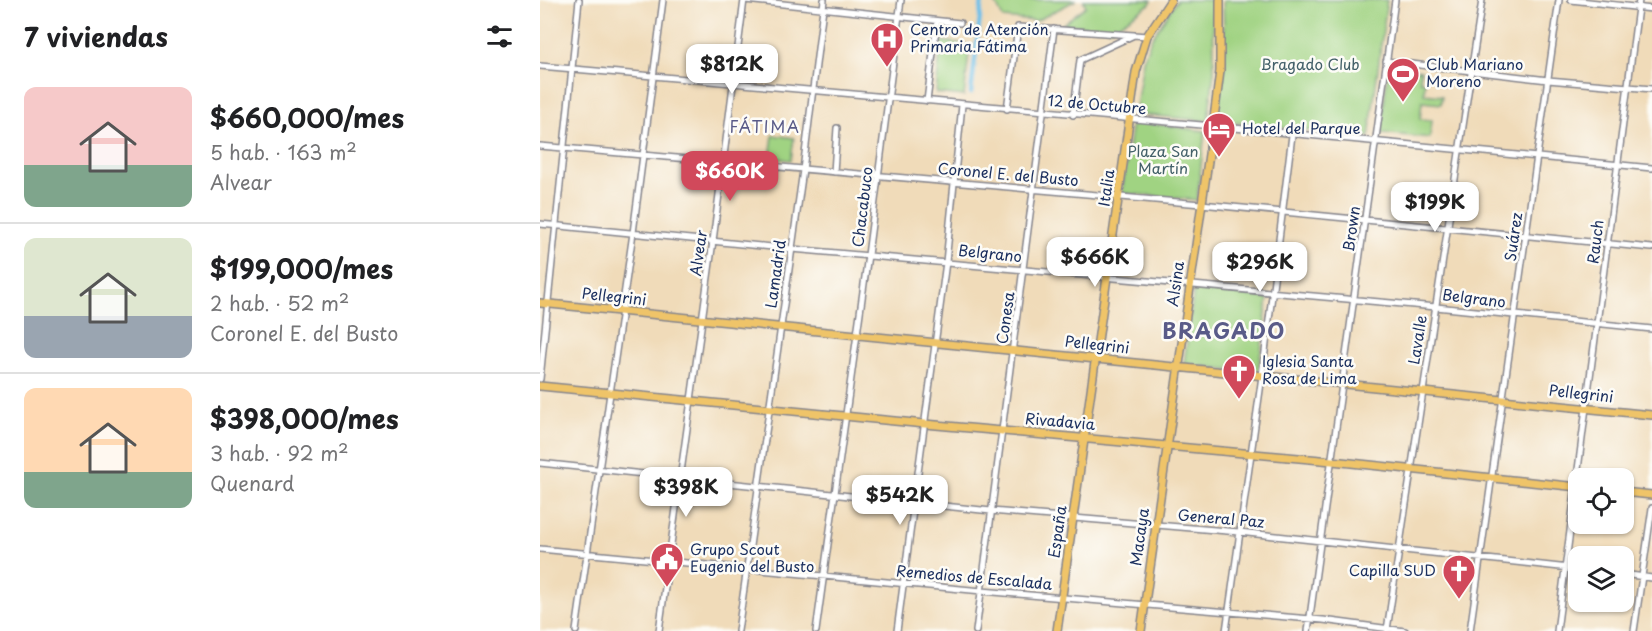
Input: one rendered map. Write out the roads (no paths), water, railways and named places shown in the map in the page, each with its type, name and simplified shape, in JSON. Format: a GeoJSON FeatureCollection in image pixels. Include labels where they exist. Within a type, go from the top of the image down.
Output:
{"type":"FeatureCollection","features":[{"type":"Feature","properties":{"kind":"main road","name":"Italia"},"geometry":{"type":"LineString","coordinates":[[1086,438],[1136,72],[1141,49],[1147,36],[1171,0]]}},
{"type":"Feature","properties":{"kind":"main road","name":"Alsina"},"geometry":{"type":"LineString","coordinates":[[1166,446],[1213,126],[1220,64],[1220,0]]}},
{"type":"Feature","properties":{"kind":"main road","name":"Pellegrini"},"geometry":{"type":"LineString","coordinates":[[544,303],[1652,415]]}},
{"type":"Feature","properties":{"kind":"main road","name":"Rivadavia"},"geometry":{"type":"LineString","coordinates":[[540,386],[1332,461],[1568,486]]}},
{"type":"Feature","properties":{"kind":"main road","name":"España"},"geometry":{"type":"LineString","coordinates":[[1057,631],[1086,438]]}},
{"type":"Feature","properties":{"kind":"main road","name":"Macaya"},"geometry":{"type":"LineString","coordinates":[[1141,631],[1166,446]]}},
{"type":"Feature","properties":{"kind":"main road"},"geometry":{"type":"LineString","coordinates":[[1634,493],[1652,495]]}},
{"type":"Feature","properties":{"kind":"street"},"geometry":{"type":"LineString","coordinates":[[540,379],[544,303],[556,225],[579,0]]}},
{"type":"Feature","properties":{"kind":"street"},"geometry":{"type":"LineString","coordinates":[[576,631],[611,393],[663,0]]}},
{"type":"Feature","properties":{"kind":"street"},"geometry":{"type":"LineString","coordinates":[[745,0],[960,23]]}},
{"type":"Feature","properties":{"kind":"street","name":"Alvear"},"geometry":{"type":"LineString","coordinates":[[659,631],[745,0]]}},
{"type":"Feature","properties":{"kind":"street","name":"Lamadrid"},"geometry":{"type":"LineString","coordinates":[[738,631],[803,170],[824,0]]}},
{"type":"Feature","properties":{"kind":"street","name":"Chacabuco"},"geometry":{"type":"LineString","coordinates":[[816,631],[901,0]]}},
{"type":"Feature","properties":{"kind":"street","name":"Brown"},"geometry":{"type":"LineString","coordinates":[[1308,631],[1395,0]]}},
{"type":"Feature","properties":{"kind":"street","name":"Lavalle"},"geometry":{"type":"LineString","coordinates":[[1387,630],[1482,0]]}},
{"type":"Feature","properties":{"kind":"street","name":"Suárez"},"geometry":{"type":"LineString","coordinates":[[1470,631],[1559,0]]}},
{"type":"Feature","properties":{"kind":"street"},"geometry":{"type":"LineString","coordinates":[[1571,0],[1652,9]]}},
{"type":"Feature","properties":{"kind":"street","name":"Rauch"},"geometry":{"type":"LineString","coordinates":[[1579,468],[1639,0]]}},
{"type":"Feature","properties":{"kind":"street"},"geometry":{"type":"LineString","coordinates":[[927,102],[938,21]]}},
{"type":"Feature","properties":{"kind":"street"},"geometry":{"type":"LineString","coordinates":[[1007,109],[1018,27],[1147,36]]}},
{"type":"Feature","properties":{"kind":"street","name":"Conesa"},"geometry":{"type":"LineString","coordinates":[[976,631],[1054,29]]}},
{"type":"Feature","properties":{"kind":"street"},"geometry":{"type":"LineString","coordinates":[[1073,115],[1078,63],[1134,35]]}},
{"type":"Feature","properties":{"kind":"street"},"geometry":{"type":"LineString","coordinates":[[1386,62],[1652,89]]}},
{"type":"Feature","properties":{"kind":"street","name":"12 de Octubre"},"geometry":{"type":"LineString","coordinates":[[540,66],[1652,168]]}},
{"type":"Feature","properties":{"kind":"street"},"geometry":{"type":"LineString","coordinates":[[897,631],[946,262],[962,105]]}},
{"type":"Feature","properties":{"kind":"street"},"geometry":{"type":"LineString","coordinates":[[834,172],[837,128]]}},
{"type":"Feature","properties":{"kind":"street"},"geometry":{"type":"LineString","coordinates":[[1226,631],[1262,376],[1292,135]]}},
{"type":"Feature","properties":{"kind":"street","name":"Coronel E. del Busto"},"geometry":{"type":"LineString","coordinates":[[540,146],[1448,226],[1652,248]]}},
{"type":"Feature","properties":{"kind":"street","name":"Belgrano"},"geometry":{"type":"LineString","coordinates":[[540,224],[1652,329]]}},
{"type":"Feature","properties":{"kind":"street","name":"General Paz"},"geometry":{"type":"LineString","coordinates":[[540,464],[992,511],[1239,532],[1568,567]]}},
{"type":"Feature","properties":{"kind":"street"},"geometry":{"type":"LineString","coordinates":[[1634,631],[1652,508]]}},
{"type":"Feature","properties":{"kind":"street","name":"Rauch"},"geometry":{"type":"LineString","coordinates":[[1557,631],[1570,534]]}},
{"type":"Feature","properties":{"kind":"street","name":"Remedios de Escalada"},"geometry":{"type":"LineString","coordinates":[[540,549],[982,591],[1310,619],[1405,631]]}},
{"type":"Feature","properties":{"kind":"street"},"geometry":{"type":"LineString","coordinates":[[1634,576],[1652,578]]}},
{"type":"Feature","properties":{"kind":"waterway"},"geometry":{"type":"LineString","coordinates":[[971,93],[982,0]]}},
{"type":"Feature","properties":{"kind":"place","name":"Centro de Atención Primaria.Fátima"},"geometry":{"type":"Point","coordinates":[887,68]}},
{"type":"Feature","properties":{"kind":"place","name":"Club Mariano Moreno"},"geometry":{"type":"Point","coordinates":[1403,103]}},
{"type":"Feature","properties":{"kind":"place","name":"Hotel del Parque"},"geometry":{"type":"Point","coordinates":[1219,158]}},
{"type":"Feature","properties":{"kind":"place","name":"Iglesia Santa Rosa de Lima"},"geometry":{"type":"Point","coordinates":[1239,400]}},
{"type":"Feature","properties":{"kind":"place","name":"Grupo Scout Eugenio del Busto"},"geometry":{"type":"Point","coordinates":[667,588]}},
{"type":"Feature","properties":{"kind":"place","name":"Capilla SUD"},"geometry":{"type":"Point","coordinates":[1459,600]}},
{"type":"Feature","properties":{"kind":"district","name":"FÁTIMA"},"geometry":{"type":"Point","coordinates":[765,127]}},
{"type":"Feature","properties":{"kind":"district","name":"BRAGADO"},"geometry":{"type":"Point","coordinates":[1224,332]}},
{"type":"Feature","properties":{"kind":"park label","name":"Bragado Club"},"geometry":{"type":"Point","coordinates":[1310,65]}},
{"type":"Feature","properties":{"kind":"park label","name":"Plaza San Martín"},"geometry":{"type":"Point","coordinates":[1163,160]}}]}
